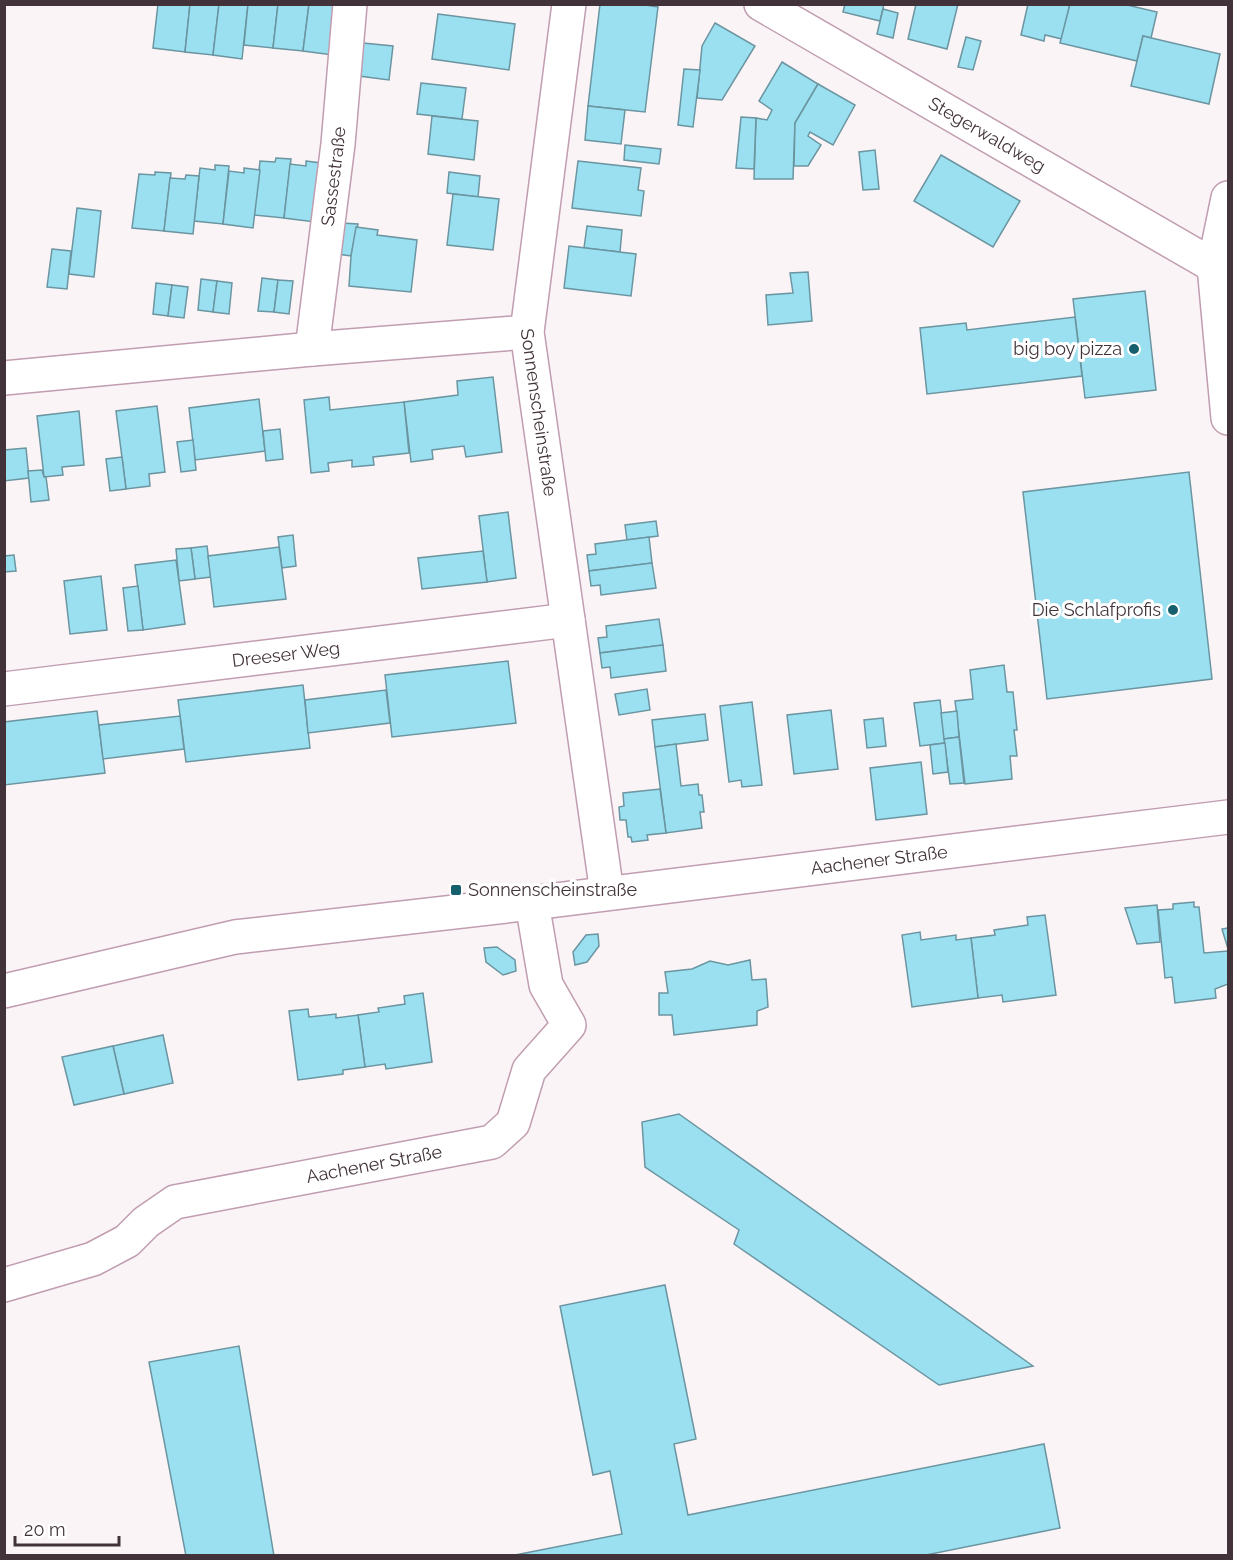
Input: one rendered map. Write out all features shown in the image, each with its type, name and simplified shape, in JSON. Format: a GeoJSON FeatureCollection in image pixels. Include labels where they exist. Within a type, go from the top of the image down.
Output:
{"type":"FeatureCollection","features":[{"type":"Feature","properties":{"kind":"street","name":"Sassestraße"},"geometry":{"type":"LineString","coordinates":[[312,349],[338,144],[350,4]]}},
{"type":"Feature","properties":{"kind":"street","name":"Sonnenscheinstraße"},"geometry":{"type":"LineString","coordinates":[[569,4],[527,332],[607,893]]}},
{"type":"Feature","properties":{"kind":"street","name":"Stegerwaldweg"},"geometry":{"type":"LineString","coordinates":[[760,4],[1214,266]]}},
{"type":"Feature","properties":{"kind":"street"},"geometry":{"type":"LineString","coordinates":[[1228,198],[1214,266],[1228,418]]}},
{"type":"Feature","properties":{"kind":"street"},"geometry":{"type":"LineString","coordinates":[[4,378],[312,349],[527,332]]}},
{"type":"Feature","properties":{"kind":"street","name":"Dreeser Weg"},"geometry":{"type":"LineString","coordinates":[[4,689],[568,620]]}},
{"type":"Feature","properties":{"kind":"street","name":"Aachener Straße"},"geometry":{"type":"LineString","coordinates":[[4,992],[235,937],[532,903],[1228,817]]}},
{"type":"Feature","properties":{"kind":"street","name":"Aachener Straße"},"geometry":{"type":"LineString","coordinates":[[4,1285],[93,1259],[127,1241],[146,1222],[175,1202],[492,1142],[513,1123],[529,1070],[569,1025],[546,985],[532,903]]}},
{"type":"Feature","properties":{"kind":"building"},"geometry":{"type":"Polygon","coordinates":[[[158,4],[190,4],[185,52],[153,48],[158,4]]]}},
{"type":"Feature","properties":{"kind":"building"},"geometry":{"type":"Polygon","coordinates":[[[190,4],[219,4],[213,55],[185,52],[190,4]]]}},
{"type":"Feature","properties":{"kind":"building"},"geometry":{"type":"Polygon","coordinates":[[[219,4],[248,4],[242,59],[213,55],[219,4]]]}},
{"type":"Feature","properties":{"kind":"building"},"geometry":{"type":"Polygon","coordinates":[[[248,4],[278,4],[273,48],[244,45],[248,4]]]}},
{"type":"Feature","properties":{"kind":"building"},"geometry":{"type":"Polygon","coordinates":[[[278,4],[309,4],[303,51],[273,48],[278,4]]]}},
{"type":"Feature","properties":{"kind":"building"},"geometry":{"type":"Polygon","coordinates":[[[309,4],[339,4],[333,55],[303,51],[309,4]]]}},
{"type":"Feature","properties":{"kind":"building"},"geometry":{"type":"Polygon","coordinates":[[[600,4],[639,4],[658,7],[645,112],[588,106],[600,4]]]}},
{"type":"Feature","properties":{"kind":"building"},"geometry":{"type":"Polygon","coordinates":[[[845,4],[884,4],[880,21],[843,12],[845,4]]]}},
{"type":"Feature","properties":{"kind":"building"},"geometry":{"type":"Polygon","coordinates":[[[916,4],[958,4],[947,49],[908,39],[916,4]]]}},
{"type":"Feature","properties":{"kind":"building"},"geometry":{"type":"Polygon","coordinates":[[[1028,4],[1070,4],[1062,39],[1045,35],[1044,41],[1021,35],[1028,4]]]}},
{"type":"Feature","properties":{"kind":"building"},"geometry":{"type":"Polygon","coordinates":[[[1070,4],[1123,4],[1157,12],[1151,38],[1143,36],[1137,61],[1060,43],[1070,4]]]}},
{"type":"Feature","properties":{"kind":"building"},"geometry":{"type":"Polygon","coordinates":[[[883,9],[898,13],[893,38],[877,34],[883,9]]]}},
{"type":"Feature","properties":{"kind":"building"},"geometry":{"type":"Polygon","coordinates":[[[438,14],[515,24],[509,70],[432,59],[438,14]]]}},
{"type":"Feature","properties":{"kind":"building"},"geometry":{"type":"Polygon","coordinates":[[[715,23],[755,46],[722,100],[697,98],[702,46],[715,23]]]}},
{"type":"Feature","properties":{"kind":"building"},"geometry":{"type":"Polygon","coordinates":[[[1143,36],[1220,54],[1209,104],[1131,86],[1143,36]]]}},
{"type":"Feature","properties":{"kind":"building"},"geometry":{"type":"Polygon","coordinates":[[[966,37],[981,41],[973,70],[958,67],[966,37]]]}},
{"type":"Feature","properties":{"kind":"building"},"geometry":{"type":"Polygon","coordinates":[[[363,43],[393,46],[389,80],[359,76],[363,43]]]}},
{"type":"Feature","properties":{"kind":"building"},"geometry":{"type":"Polygon","coordinates":[[[782,62],[818,84],[795,123],[793,179],[754,179],[756,118],[767,120],[772,110],[759,101],[782,62]]]}},
{"type":"Feature","properties":{"kind":"building"},"geometry":{"type":"Polygon","coordinates":[[[684,69],[700,70],[693,127],[678,125],[684,69]]]}},
{"type":"Feature","properties":{"kind":"building"},"geometry":{"type":"Polygon","coordinates":[[[421,83],[466,88],[462,119],[417,114],[421,83]]]}},
{"type":"Feature","properties":{"kind":"building"},"geometry":{"type":"Polygon","coordinates":[[[818,84],[855,105],[833,145],[810,132],[808,136],[821,145],[808,166],[794,166],[795,123],[818,84]]]}},
{"type":"Feature","properties":{"kind":"building"},"geometry":{"type":"Polygon","coordinates":[[[588,106],[625,110],[621,144],[585,140],[588,106]]]}},
{"type":"Feature","properties":{"kind":"building"},"geometry":{"type":"Polygon","coordinates":[[[432,116],[478,121],[474,160],[428,154],[432,116]]]}},
{"type":"Feature","properties":{"kind":"building"},"geometry":{"type":"Polygon","coordinates":[[[741,117],[756,118],[754,169],[736,168],[741,117]]]}},
{"type":"Feature","properties":{"kind":"building"},"geometry":{"type":"Polygon","coordinates":[[[625,145],[661,149],[659,164],[624,160],[625,145]]]}},
{"type":"Feature","properties":{"kind":"building"},"geometry":{"type":"Polygon","coordinates":[[[875,150],[879,189],[863,190],[859,152],[875,150]]]}},
{"type":"Feature","properties":{"kind":"building"},"geometry":{"type":"Polygon","coordinates":[[[941,155],[1020,201],[993,247],[914,201],[941,155]]]}},
{"type":"Feature","properties":{"kind":"building"},"geometry":{"type":"Polygon","coordinates":[[[276,158],[291,159],[284,218],[254,215],[260,161],[275,162],[276,158]]]}},
{"type":"Feature","properties":{"kind":"building"},"geometry":{"type":"Polygon","coordinates":[[[306,161],[321,163],[315,222],[284,218],[290,164],[306,166],[306,161]]]}},
{"type":"Feature","properties":{"kind":"building"},"geometry":{"type":"Polygon","coordinates":[[[578,161],[641,168],[638,190],[644,191],[641,216],[572,208],[578,161]]]}},
{"type":"Feature","properties":{"kind":"building"},"geometry":{"type":"Polygon","coordinates":[[[215,165],[229,166],[223,224],[194,221],[200,168],[215,170],[215,165]]]}},
{"type":"Feature","properties":{"kind":"building"},"geometry":{"type":"Polygon","coordinates":[[[244,168],[260,170],[253,228],[223,224],[229,171],[244,173],[244,168]]]}},
{"type":"Feature","properties":{"kind":"building"},"geometry":{"type":"Polygon","coordinates":[[[155,172],[171,173],[164,231],[132,228],[139,174],[155,175],[155,172]]]}},
{"type":"Feature","properties":{"kind":"building"},"geometry":{"type":"Polygon","coordinates":[[[449,172],[480,176],[478,197],[447,193],[449,172]]]}},
{"type":"Feature","properties":{"kind":"building"},"geometry":{"type":"Polygon","coordinates":[[[186,175],[199,176],[193,234],[164,231],[170,178],[185,179],[186,175]]]}},
{"type":"Feature","properties":{"kind":"building"},"geometry":{"type":"Polygon","coordinates":[[[453,194],[499,199],[493,250],[447,245],[453,194]]]}},
{"type":"Feature","properties":{"kind":"building"},"geometry":{"type":"Polygon","coordinates":[[[77,208],[101,211],[94,277],[69,274],[77,208]]]}},
{"type":"Feature","properties":{"kind":"building"},"geometry":{"type":"Polygon","coordinates":[[[341,223],[358,224],[351,256],[337,254],[341,223]]]}},
{"type":"Feature","properties":{"kind":"building"},"geometry":{"type":"Polygon","coordinates":[[[587,226],[622,230],[620,252],[584,248],[587,226]]]}},
{"type":"Feature","properties":{"kind":"building"},"geometry":{"type":"Polygon","coordinates":[[[356,227],[378,230],[377,235],[417,240],[411,292],[349,286],[356,227]]]}},
{"type":"Feature","properties":{"kind":"building"},"geometry":{"type":"Polygon","coordinates":[[[569,246],[636,254],[631,296],[564,288],[569,246]]]}},
{"type":"Feature","properties":{"kind":"building"},"geometry":{"type":"Polygon","coordinates":[[[52,249],[71,251],[67,289],[47,287],[52,249]]]}},
{"type":"Feature","properties":{"kind":"building"},"geometry":{"type":"Polygon","coordinates":[[[808,272],[812,321],[768,325],[766,295],[793,293],[790,273],[808,272]]]}},
{"type":"Feature","properties":{"kind":"building"},"geometry":{"type":"Polygon","coordinates":[[[262,278],[278,280],[274,312],[258,311],[262,278]]]}},
{"type":"Feature","properties":{"kind":"building"},"geometry":{"type":"Polygon","coordinates":[[[201,279],[217,281],[213,312],[198,310],[201,279]]]}},
{"type":"Feature","properties":{"kind":"building"},"geometry":{"type":"Polygon","coordinates":[[[278,280],[293,281],[289,314],[274,312],[278,280]]]}},
{"type":"Feature","properties":{"kind":"building"},"geometry":{"type":"Polygon","coordinates":[[[217,281],[232,283],[229,314],[213,312],[217,281]]]}},
{"type":"Feature","properties":{"kind":"building"},"geometry":{"type":"Polygon","coordinates":[[[156,283],[172,285],[168,316],[153,314],[156,283]]]}},
{"type":"Feature","properties":{"kind":"building"},"geometry":{"type":"Polygon","coordinates":[[[172,285],[188,287],[184,318],[168,316],[172,285]]]}},
{"type":"Feature","properties":{"kind":"building"},"geometry":{"type":"Polygon","coordinates":[[[1145,291],[1156,390],[1085,398],[1073,299],[1145,291]]]}},
{"type":"Feature","properties":{"kind":"building"},"geometry":{"type":"Polygon","coordinates":[[[1075,317],[1082,376],[927,394],[920,328],[966,323],[967,330],[1075,317]]]}},
{"type":"Feature","properties":{"kind":"building"},"geometry":{"type":"Polygon","coordinates":[[[493,377],[502,452],[466,457],[464,446],[432,450],[433,459],[411,462],[404,402],[458,395],[457,381],[493,377]]]}},
{"type":"Feature","properties":{"kind":"building"},"geometry":{"type":"Polygon","coordinates":[[[329,397],[330,410],[404,402],[409,453],[373,457],[374,465],[352,467],[352,460],[328,463],[329,471],[311,473],[304,400],[329,397]]]}},
{"type":"Feature","properties":{"kind":"building"},"geometry":{"type":"Polygon","coordinates":[[[259,399],[265,451],[195,460],[189,408],[259,399]]]}},
{"type":"Feature","properties":{"kind":"building"},"geometry":{"type":"Polygon","coordinates":[[[157,406],[165,472],[149,474],[150,486],[126,489],[116,411],[157,406]]]}},
{"type":"Feature","properties":{"kind":"building"},"geometry":{"type":"Polygon","coordinates":[[[79,411],[84,465],[62,467],[63,475],[44,477],[37,416],[79,411]]]}},
{"type":"Feature","properties":{"kind":"building"},"geometry":{"type":"Polygon","coordinates":[[[280,429],[283,459],[266,461],[263,431],[280,429]]]}},
{"type":"Feature","properties":{"kind":"building"},"geometry":{"type":"Polygon","coordinates":[[[193,440],[196,470],[181,472],[177,442],[193,440]]]}},
{"type":"Feature","properties":{"kind":"building"},"geometry":{"type":"Polygon","coordinates":[[[26,448],[29,478],[4,481],[4,450],[26,448]]]}},
{"type":"Feature","properties":{"kind":"building"},"geometry":{"type":"Polygon","coordinates":[[[122,457],[126,489],[110,491],[106,459],[122,457]]]}},
{"type":"Feature","properties":{"kind":"building"},"geometry":{"type":"Polygon","coordinates":[[[42,470],[46,477],[49,500],[31,502],[28,471],[42,470]]]}},
{"type":"Feature","properties":{"kind":"building"},"geometry":{"type":"Polygon","coordinates":[[[1189,472],[1212,679],[1047,699],[1023,492],[1189,472]]]}},
{"type":"Feature","properties":{"kind":"building"},"geometry":{"type":"Polygon","coordinates":[[[508,512],[516,578],[487,582],[479,516],[508,512]]]}},
{"type":"Feature","properties":{"kind":"building"},"geometry":{"type":"Polygon","coordinates":[[[656,521],[658,536],[627,540],[625,525],[656,521]]]}},
{"type":"Feature","properties":{"kind":"building"},"geometry":{"type":"Polygon","coordinates":[[[293,535],[296,566],[282,568],[278,537],[293,535]]]}},
{"type":"Feature","properties":{"kind":"building"},"geometry":{"type":"Polygon","coordinates":[[[649,537],[652,563],[589,571],[587,555],[596,554],[595,544],[649,537]]]}},
{"type":"Feature","properties":{"kind":"building"},"geometry":{"type":"Polygon","coordinates":[[[207,546],[211,577],[195,579],[191,548],[207,546]]]}},
{"type":"Feature","properties":{"kind":"building"},"geometry":{"type":"Polygon","coordinates":[[[279,547],[286,599],[214,607],[208,556],[279,547]]]}},
{"type":"Feature","properties":{"kind":"building"},"geometry":{"type":"Polygon","coordinates":[[[191,548],[195,579],[179,581],[176,549],[191,548]]]}},
{"type":"Feature","properties":{"kind":"building"},"geometry":{"type":"Polygon","coordinates":[[[483,551],[487,582],[422,589],[418,558],[483,551]]]}},
{"type":"Feature","properties":{"kind":"building"},"geometry":{"type":"Polygon","coordinates":[[[14,555],[16,571],[4,572],[4,556],[14,555]]]}},
{"type":"Feature","properties":{"kind":"building"},"geometry":{"type":"Polygon","coordinates":[[[176,560],[185,624],[143,630],[135,565],[176,560]]]}},
{"type":"Feature","properties":{"kind":"building"},"geometry":{"type":"Polygon","coordinates":[[[652,563],[656,588],[601,595],[600,585],[591,586],[589,571],[652,563]]]}},
{"type":"Feature","properties":{"kind":"building"},"geometry":{"type":"Polygon","coordinates":[[[101,576],[107,630],[70,634],[64,581],[101,576]]]}},
{"type":"Feature","properties":{"kind":"building"},"geometry":{"type":"Polygon","coordinates":[[[138,586],[143,630],[128,631],[123,588],[138,586]]]}},
{"type":"Feature","properties":{"kind":"building"},"geometry":{"type":"Polygon","coordinates":[[[659,619],[663,645],[600,653],[598,638],[607,637],[606,626],[659,619]]]}},
{"type":"Feature","properties":{"kind":"building"},"geometry":{"type":"Polygon","coordinates":[[[663,645],[666,671],[611,678],[610,667],[602,668],[600,653],[663,645]]]}},
{"type":"Feature","properties":{"kind":"building"},"geometry":{"type":"Polygon","coordinates":[[[508,661],[516,723],[392,737],[385,675],[508,661]]]}},
{"type":"Feature","properties":{"kind":"building"},"geometry":{"type":"Polygon","coordinates":[[[1004,665],[1007,692],[1013,692],[1017,730],[1014,730],[1017,756],[1010,756],[1012,779],[965,784],[955,701],[973,699],[970,670],[1004,665]]]}},
{"type":"Feature","properties":{"kind":"building"},"geometry":{"type":"Polygon","coordinates":[[[303,685],[310,748],[186,762],[178,700],[303,685]]]}},
{"type":"Feature","properties":{"kind":"building"},"geometry":{"type":"Polygon","coordinates":[[[647,689],[650,710],[619,715],[615,694],[647,689]]]}},
{"type":"Feature","properties":{"kind":"building"},"geometry":{"type":"Polygon","coordinates":[[[386,690],[390,723],[308,733],[305,700],[386,690]]]}},
{"type":"Feature","properties":{"kind":"building"},"geometry":{"type":"Polygon","coordinates":[[[940,700],[945,743],[920,746],[914,703],[940,700]]]}},
{"type":"Feature","properties":{"kind":"building"},"geometry":{"type":"Polygon","coordinates":[[[752,702],[762,785],[742,787],[741,780],[729,782],[720,706],[752,702]]]}},
{"type":"Feature","properties":{"kind":"building"},"geometry":{"type":"Polygon","coordinates":[[[831,710],[838,769],[794,774],[787,715],[831,710]]]}},
{"type":"Feature","properties":{"kind":"building"},"geometry":{"type":"Polygon","coordinates":[[[97,711],[105,773],[4,785],[4,722],[97,711]]]}},
{"type":"Feature","properties":{"kind":"building"},"geometry":{"type":"Polygon","coordinates":[[[957,711],[959,737],[944,739],[941,713],[957,711]]]}},
{"type":"Feature","properties":{"kind":"building"},"geometry":{"type":"Polygon","coordinates":[[[705,714],[708,740],[655,747],[652,720],[705,714]]]}},
{"type":"Feature","properties":{"kind":"building"},"geometry":{"type":"Polygon","coordinates":[[[180,716],[184,749],[103,759],[99,725],[180,716]]]}},
{"type":"Feature","properties":{"kind":"building"},"geometry":{"type":"Polygon","coordinates":[[[883,718],[886,746],[867,748],[864,720],[883,718]]]}},
{"type":"Feature","properties":{"kind":"building"},"geometry":{"type":"Polygon","coordinates":[[[959,737],[964,783],[950,784],[944,739],[959,737]]]}},
{"type":"Feature","properties":{"kind":"building"},"geometry":{"type":"Polygon","coordinates":[[[945,743],[948,772],[933,774],[930,745],[945,743]]]}},
{"type":"Feature","properties":{"kind":"building"},"geometry":{"type":"Polygon","coordinates":[[[676,744],[681,786],[698,784],[704,812],[700,812],[702,828],[666,833],[655,747],[676,744]]]}},
{"type":"Feature","properties":{"kind":"building"},"geometry":{"type":"Polygon","coordinates":[[[921,762],[927,814],[876,820],[870,768],[921,762]]]}},
{"type":"Feature","properties":{"kind":"building"},"geometry":{"type":"Polygon","coordinates":[[[660,789],[666,833],[647,835],[648,840],[632,842],[631,837],[628,837],[626,820],[620,820],[619,807],[624,806],[623,793],[660,789]]]}},
{"type":"Feature","properties":{"kind":"building"},"geometry":{"type":"Polygon","coordinates":[[[1194,902],[1194,907],[1199,907],[1204,953],[1228,951],[1228,984],[1215,989],[1216,998],[1175,1003],[1172,977],[1165,978],[1158,910],[1173,909],[1173,904],[1194,902]]]}},
{"type":"Feature","properties":{"kind":"building"},"geometry":{"type":"Polygon","coordinates":[[[1157,905],[1160,942],[1137,944],[1125,908],[1157,905]]]}},
{"type":"Feature","properties":{"kind":"building"},"geometry":{"type":"Polygon","coordinates":[[[1045,915],[1056,995],[1003,1002],[1002,995],[978,998],[971,938],[995,935],[994,930],[1028,925],[1027,917],[1045,915]]]}},
{"type":"Feature","properties":{"kind":"building"},"geometry":{"type":"Polygon","coordinates":[[[1228,928],[1228,949],[1222,929],[1228,928]]]}},
{"type":"Feature","properties":{"kind":"building"},"geometry":{"type":"Polygon","coordinates":[[[920,932],[921,940],[956,935],[956,940],[971,938],[978,998],[912,1007],[902,935],[920,932]]]}},
{"type":"Feature","properties":{"kind":"building"},"geometry":{"type":"Polygon","coordinates":[[[598,934],[599,946],[587,962],[575,965],[573,952],[586,935],[598,934]]]}},
{"type":"Feature","properties":{"kind":"building"},"geometry":{"type":"Polygon","coordinates":[[[497,947],[515,960],[516,971],[503,975],[486,962],[484,948],[497,947]]]}},
{"type":"Feature","properties":{"kind":"building"},"geometry":{"type":"Polygon","coordinates":[[[750,960],[752,980],[766,979],[768,1007],[757,1011],[757,1025],[674,1035],[672,1015],[659,1015],[659,993],[668,993],[665,972],[692,969],[710,961],[728,965],[750,960]]]}},
{"type":"Feature","properties":{"kind":"building"},"geometry":{"type":"Polygon","coordinates":[[[423,993],[432,1062],[386,1069],[385,1064],[365,1067],[358,1015],[379,1012],[378,1008],[405,1004],[404,996],[423,993]]]}},
{"type":"Feature","properties":{"kind":"building"},"geometry":{"type":"Polygon","coordinates":[[[308,1009],[309,1017],[336,1014],[336,1018],[358,1015],[365,1067],[343,1070],[343,1074],[298,1080],[289,1011],[308,1009]]]}},
{"type":"Feature","properties":{"kind":"building"},"geometry":{"type":"Polygon","coordinates":[[[163,1035],[173,1083],[124,1094],[113,1046],[163,1035]]]}},
{"type":"Feature","properties":{"kind":"building"},"geometry":{"type":"Polygon","coordinates":[[[113,1046],[124,1094],[74,1105],[62,1057],[113,1046]]]}},
{"type":"Feature","properties":{"kind":"building"},"geometry":{"type":"Polygon","coordinates":[[[679,1114],[1033,1366],[939,1385],[734,1244],[739,1230],[645,1167],[642,1122],[679,1114]]]}},
{"type":"Feature","properties":{"kind":"building"},"geometry":{"type":"Polygon","coordinates":[[[665,1285],[696,1439],[674,1444],[688,1515],[1044,1444],[1060,1528],[921,1556],[510,1556],[622,1534],[610,1471],[593,1475],[560,1306],[665,1285]]]}},
{"type":"Feature","properties":{"kind":"building"},"geometry":{"type":"Polygon","coordinates":[[[239,1346],[274,1556],[186,1556],[149,1362],[239,1346]]]}},
{"type":"Feature","properties":{"kind":"place","name":"big boy pizza"},"geometry":{"type":"Point","coordinates":[1134,349]}},
{"type":"Feature","properties":{"kind":"place","name":"Die Schlafprofis"},"geometry":{"type":"Point","coordinates":[1173,610]}},
{"type":"Feature","properties":{"kind":"place","name":"Sonnenscheinstraße"},"geometry":{"type":"Point","coordinates":[456,890]}}]}
